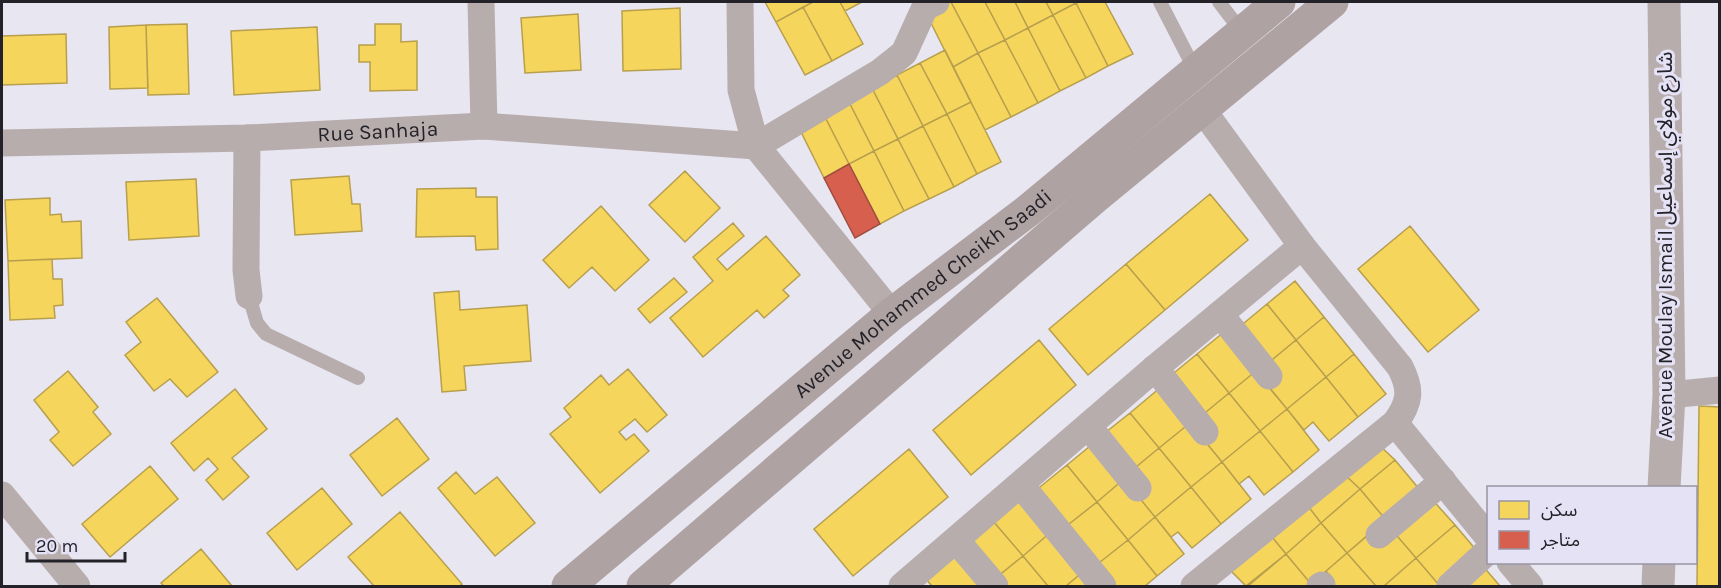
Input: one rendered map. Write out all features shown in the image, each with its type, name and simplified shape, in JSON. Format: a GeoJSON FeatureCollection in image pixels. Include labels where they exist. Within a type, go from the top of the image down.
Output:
{"type":"FeatureCollection","features":[{"type":"Feature","properties":{"kind":"main road","name":"Avenue Mohammed Cheikh Saadi"},"geometry":{"type":"LineString","coordinates":[[568,586],[892,314],[1030,209],[1279,2]]}},
{"type":"Feature","properties":{"kind":"main road","name":"Avenue Mohammed Cheikh Saadi"},"geometry":{"type":"LineString","coordinates":[[643,586],[1094,198],[1332,2]]}},
{"type":"Feature","properties":{"kind":"street"},"geometry":{"type":"LineString","coordinates":[[480,2],[484,126]]}},
{"type":"Feature","properties":{"kind":"street"},"geometry":{"type":"LineString","coordinates":[[740,2],[741,90],[756,146],[892,314]]}},
{"type":"Feature","properties":{"kind":"street"},"geometry":{"type":"LineString","coordinates":[[756,146],[880,72],[904,53],[925,7],[936,2]]}},
{"type":"Feature","properties":{"kind":"street","name":"Avenue Moulay Ismail شارع مولاي إسماعيل"},"geometry":{"type":"LineString","coordinates":[[1664,2],[1669,395],[1664,486]]}},
{"type":"Feature","properties":{"kind":"street"},"geometry":{"type":"LineString","coordinates":[[1202,109],[1302,246],[1400,367],[1407,381],[1408,394],[1404,411],[1395,423],[1212,581]]}},
{"type":"Feature","properties":{"kind":"street","name":"Rue Sanhaja"},"geometry":{"type":"LineString","coordinates":[[2,143],[247,138],[484,126],[756,146]]}},
{"type":"Feature","properties":{"kind":"street"},"geometry":{"type":"LineString","coordinates":[[247,138],[246,270],[249,296]]}},
{"type":"Feature","properties":{"kind":"street"},"geometry":{"type":"LineString","coordinates":[[902,586],[1155,368],[1302,246]]}},
{"type":"Feature","properties":{"kind":"street"},"geometry":{"type":"LineString","coordinates":[[1220,314],[1269,376]]}},
{"type":"Feature","properties":{"kind":"street"},"geometry":{"type":"LineString","coordinates":[[1155,368],[1205,432]]}},
{"type":"Feature","properties":{"kind":"street"},"geometry":{"type":"LineString","coordinates":[[1669,395],[1719,390]]}},
{"type":"Feature","properties":{"kind":"street"},"geometry":{"type":"LineString","coordinates":[[1395,423],[1487,536]]}},
{"type":"Feature","properties":{"kind":"street"},"geometry":{"type":"LineString","coordinates":[[1088,426],[1138,488]]}},
{"type":"Feature","properties":{"kind":"street"},"geometry":{"type":"LineString","coordinates":[[1379,535],[1443,481]]}},
{"type":"Feature","properties":{"kind":"street"},"geometry":{"type":"LineString","coordinates":[[1020,485],[1103,586]]}},
{"type":"Feature","properties":{"kind":"street"},"geometry":{"type":"LineString","coordinates":[[2,495],[77,586]]}},
{"type":"Feature","properties":{"kind":"street"},"geometry":{"type":"LineString","coordinates":[[956,540],[995,586]]}},
{"type":"Feature","properties":{"kind":"street"},"geometry":{"type":"LineString","coordinates":[[1450,586],[1487,552]]}},
{"type":"Feature","properties":{"kind":"street"},"geometry":{"type":"LineString","coordinates":[[1512,564],[1530,586]]}},
{"type":"Feature","properties":{"kind":"street"},"geometry":{"type":"LineString","coordinates":[[1658,586],[1659,564]]}},
{"type":"Feature","properties":{"kind":"lane"},"geometry":{"type":"LineString","coordinates":[[1160,2],[1196,70]]}},
{"type":"Feature","properties":{"kind":"lane"},"geometry":{"type":"LineString","coordinates":[[1219,2],[1242,32]]}},
{"type":"Feature","properties":{"kind":"lane"},"geometry":{"type":"LineString","coordinates":[[249,296],[257,323],[266,334],[358,378]]}},
{"type":"Feature","properties":{"kind":"building: سكن"},"geometry":{"type":"Polygon","coordinates":[[[765,2],[813,2],[776,22],[765,2]]]}},
{"type":"Feature","properties":{"kind":"building: سكن"},"geometry":{"type":"Polygon","coordinates":[[[813,2],[840,2],[863,44],[832,61],[803,7],[813,2]]]}},
{"type":"Feature","properties":{"kind":"building: سكن"},"geometry":{"type":"Polygon","coordinates":[[[840,2],[862,2],[845,11],[840,2]]]}},
{"type":"Feature","properties":{"kind":"building: سكن"},"geometry":{"type":"Polygon","coordinates":[[[951,2],[978,53],[953,67],[926,13],[951,2]]]}},
{"type":"Feature","properties":{"kind":"building: سكن"},"geometry":{"type":"Polygon","coordinates":[[[951,2],[985,2],[1005,40],[978,53],[951,2]]]}},
{"type":"Feature","properties":{"kind":"building: سكن"},"geometry":{"type":"Polygon","coordinates":[[[985,2],[1015,2],[1028,28],[1005,40],[985,2]]]}},
{"type":"Feature","properties":{"kind":"building: سكن"},"geometry":{"type":"Polygon","coordinates":[[[1015,2],[1046,2],[1053,15],[1028,28],[1015,2]]]}},
{"type":"Feature","properties":{"kind":"building: سكن"},"geometry":{"type":"Polygon","coordinates":[[[1046,2],[1075,2],[1076,3],[1053,15],[1046,2]]]}},
{"type":"Feature","properties":{"kind":"building: سكن"},"geometry":{"type":"Polygon","coordinates":[[[1105,2],[1133,54],[1108,66],[1076,3],[1105,2]]]}},
{"type":"Feature","properties":{"kind":"building: سكن"},"geometry":{"type":"Polygon","coordinates":[[[1076,3],[1108,66],[1086,78],[1053,15],[1076,3]]]}},
{"type":"Feature","properties":{"kind":"building: سكن"},"geometry":{"type":"Polygon","coordinates":[[[803,7],[832,61],[805,75],[776,22],[803,7]]]}},
{"type":"Feature","properties":{"kind":"building: سكن"},"geometry":{"type":"Polygon","coordinates":[[[680,8],[681,69],[623,71],[622,11],[680,8]]]}},
{"type":"Feature","properties":{"kind":"building: سكن"},"geometry":{"type":"Polygon","coordinates":[[[578,14],[581,70],[525,73],[521,18],[578,14]]]}},
{"type":"Feature","properties":{"kind":"building: سكن"},"geometry":{"type":"Polygon","coordinates":[[[1053,15],[1086,78],[1060,91],[1028,28],[1053,15]]]}},
{"type":"Feature","properties":{"kind":"building: سكن"},"geometry":{"type":"Polygon","coordinates":[[[187,24],[189,94],[148,95],[146,25],[187,24]]]}},
{"type":"Feature","properties":{"kind":"building: سكن"},"geometry":{"type":"Polygon","coordinates":[[[375,24],[401,24],[401,42],[417,41],[417,90],[370,91],[370,62],[359,62],[359,45],[375,45],[375,24]]]}},
{"type":"Feature","properties":{"kind":"building: سكن"},"geometry":{"type":"Polygon","coordinates":[[[146,25],[148,88],[110,89],[109,27],[146,25]]]}},
{"type":"Feature","properties":{"kind":"building: سكن"},"geometry":{"type":"Polygon","coordinates":[[[317,27],[320,90],[234,95],[231,31],[317,27]]]}},
{"type":"Feature","properties":{"kind":"building: سكن"},"geometry":{"type":"Polygon","coordinates":[[[1028,28],[1060,91],[1038,103],[1005,40],[1028,28]]]}},
{"type":"Feature","properties":{"kind":"building: سكن"},"geometry":{"type":"Polygon","coordinates":[[[66,34],[67,83],[2,85],[2,36],[66,34]]]}},
{"type":"Feature","properties":{"kind":"building: سكن"},"geometry":{"type":"Polygon","coordinates":[[[1005,40],[1038,103],[1011,117],[978,53],[1005,40]]]}},
{"type":"Feature","properties":{"kind":"building: سكن"},"geometry":{"type":"Polygon","coordinates":[[[945,50],[971,102],[947,114],[920,63],[945,50]]]}},
{"type":"Feature","properties":{"kind":"building: سكن"},"geometry":{"type":"Polygon","coordinates":[[[978,53],[1011,117],[985,130],[953,67],[978,53]]]}},
{"type":"Feature","properties":{"kind":"building: سكن"},"geometry":{"type":"Polygon","coordinates":[[[920,63],[947,114],[923,126],[897,75],[920,63]]]}},
{"type":"Feature","properties":{"kind":"building: سكن"},"geometry":{"type":"Polygon","coordinates":[[[897,75],[923,126],[898,139],[872,88],[897,75]]]}},
{"type":"Feature","properties":{"kind":"building: سكن"},"geometry":{"type":"Polygon","coordinates":[[[872,88],[898,139],[874,151],[848,100],[872,88]]]}},
{"type":"Feature","properties":{"kind":"building: سكن"},"geometry":{"type":"Polygon","coordinates":[[[848,100],[874,151],[849,164],[823,113],[848,100]]]}},
{"type":"Feature","properties":{"kind":"building: سكن"},"geometry":{"type":"Polygon","coordinates":[[[971,102],[1001,162],[977,174],[947,114],[971,102]]]}},
{"type":"Feature","properties":{"kind":"building: سكن"},"geometry":{"type":"Polygon","coordinates":[[[823,113],[849,164],[824,178],[798,126],[823,113]]]}},
{"type":"Feature","properties":{"kind":"building: سكن"},"geometry":{"type":"Polygon","coordinates":[[[947,114],[977,174],[954,187],[923,126],[947,114]]]}},
{"type":"Feature","properties":{"kind":"building: سكن"},"geometry":{"type":"Polygon","coordinates":[[[923,126],[954,187],[929,199],[898,139],[923,126]]]}},
{"type":"Feature","properties":{"kind":"building: سكن"},"geometry":{"type":"Polygon","coordinates":[[[898,139],[929,199],[904,211],[874,151],[898,139]]]}},
{"type":"Feature","properties":{"kind":"building: سكن"},"geometry":{"type":"Polygon","coordinates":[[[874,151],[904,211],[880,224],[849,164],[874,151]]]}},
{"type":"Feature","properties":{"kind":"building: سكن"},"geometry":{"type":"Polygon","coordinates":[[[685,171],[720,208],[685,242],[649,205],[685,171]]]}},
{"type":"Feature","properties":{"kind":"building: سكن"},"geometry":{"type":"Polygon","coordinates":[[[349,176],[352,204],[360,204],[362,231],[295,235],[291,180],[349,176]]]}},
{"type":"Feature","properties":{"kind":"building: سكن"},"geometry":{"type":"Polygon","coordinates":[[[196,179],[199,236],[129,240],[126,182],[196,179]]]}},
{"type":"Feature","properties":{"kind":"building: سكن"},"geometry":{"type":"Polygon","coordinates":[[[476,188],[476,197],[497,197],[498,249],[476,250],[475,236],[416,237],[417,189],[476,188]]]}},
{"type":"Feature","properties":{"kind":"building: سكن"},"geometry":{"type":"Polygon","coordinates":[[[1210,194],[1248,240],[1165,310],[1126,264],[1210,194]]]}},
{"type":"Feature","properties":{"kind":"building: سكن"},"geometry":{"type":"Polygon","coordinates":[[[50,198],[50,215],[61,214],[62,222],[81,221],[82,258],[8,261],[5,200],[50,198]]]}},
{"type":"Feature","properties":{"kind":"building: سكن"},"geometry":{"type":"Polygon","coordinates":[[[601,206],[649,260],[615,291],[592,267],[569,288],[543,260],[601,206]]]}},
{"type":"Feature","properties":{"kind":"building: سكن"},"geometry":{"type":"Polygon","coordinates":[[[733,223],[744,236],[717,259],[727,270],[766,236],[800,275],[783,290],[789,296],[764,318],[757,310],[703,357],[670,318],[713,281],[693,257],[733,223]]]}},
{"type":"Feature","properties":{"kind":"building: سكن"},"geometry":{"type":"Polygon","coordinates":[[[1410,226],[1479,310],[1428,352],[1358,269],[1410,226]]]}},
{"type":"Feature","properties":{"kind":"building: سكن"},"geometry":{"type":"Polygon","coordinates":[[[52,259],[53,279],[62,279],[63,305],[54,306],[55,318],[10,320],[8,261],[52,259]]]}},
{"type":"Feature","properties":{"kind":"building: سكن"},"geometry":{"type":"Polygon","coordinates":[[[1126,264],[1165,310],[1088,375],[1049,329],[1126,264]]]}},
{"type":"Feature","properties":{"kind":"building: سكن"},"geometry":{"type":"Polygon","coordinates":[[[674,278],[687,292],[650,323],[638,309],[674,278]]]}},
{"type":"Feature","properties":{"kind":"building: سكن"},"geometry":{"type":"Polygon","coordinates":[[[1295,281],[1324,317],[1296,340],[1267,304],[1295,281]]]}},
{"type":"Feature","properties":{"kind":"building: سكن"},"geometry":{"type":"Polygon","coordinates":[[[459,291],[460,310],[527,305],[531,361],[464,366],[466,390],[442,392],[434,293],[459,291]]]}},
{"type":"Feature","properties":{"kind":"building: سكن"},"geometry":{"type":"Polygon","coordinates":[[[157,298],[218,372],[187,397],[170,379],[154,391],[125,355],[141,342],[126,322],[157,298]]]}},
{"type":"Feature","properties":{"kind":"building: سكن"},"geometry":{"type":"Polygon","coordinates":[[[1267,304],[1296,340],[1267,364],[1238,328],[1267,304]]]}},
{"type":"Feature","properties":{"kind":"building: سكن"},"geometry":{"type":"Polygon","coordinates":[[[1324,317],[1354,354],[1326,377],[1296,340],[1324,317]]]}},
{"type":"Feature","properties":{"kind":"building: سكن"},"geometry":{"type":"Polygon","coordinates":[[[1224,332],[1256,371],[1229,393],[1197,354],[1224,332]]]}},
{"type":"Feature","properties":{"kind":"building: سكن"},"geometry":{"type":"Polygon","coordinates":[[[1039,340],[1076,385],[971,475],[933,430],[1039,340]]]}},
{"type":"Feature","properties":{"kind":"building: سكن"},"geometry":{"type":"Polygon","coordinates":[[[1296,340],[1326,377],[1287,409],[1266,384],[1267,364],[1296,340]]]}},
{"type":"Feature","properties":{"kind":"building: سكن"},"geometry":{"type":"Polygon","coordinates":[[[1197,354],[1229,393],[1200,417],[1169,377],[1197,354]]]}},
{"type":"Feature","properties":{"kind":"building: سكن"},"geometry":{"type":"Polygon","coordinates":[[[1354,354],[1386,394],[1358,417],[1326,377],[1354,354]]]}},
{"type":"Feature","properties":{"kind":"building: سكن"},"geometry":{"type":"Polygon","coordinates":[[[628,369],[667,415],[647,432],[635,419],[619,432],[626,440],[634,434],[649,451],[600,493],[550,434],[571,417],[564,408],[601,375],[609,385],[628,369]]]}},
{"type":"Feature","properties":{"kind":"building: سكن"},"geometry":{"type":"Polygon","coordinates":[[[68,371],[98,407],[93,412],[111,434],[73,466],[50,440],[59,432],[34,400],[68,371]]]}},
{"type":"Feature","properties":{"kind":"building: سكن"},"geometry":{"type":"Polygon","coordinates":[[[1256,371],[1287,409],[1260,431],[1229,393],[1256,371]]]}},
{"type":"Feature","properties":{"kind":"building: سكن"},"geometry":{"type":"Polygon","coordinates":[[[1326,377],[1358,417],[1329,441],[1313,422],[1304,430],[1287,409],[1326,377]]]}},
{"type":"Feature","properties":{"kind":"building: سكن"},"geometry":{"type":"Polygon","coordinates":[[[1161,387],[1190,423],[1159,448],[1130,413],[1161,387]]]}},
{"type":"Feature","properties":{"kind":"building: سكن"},"geometry":{"type":"Polygon","coordinates":[[[235,389],[267,429],[232,458],[249,477],[223,500],[206,480],[218,469],[208,458],[194,471],[171,443],[235,389]]]}},
{"type":"Feature","properties":{"kind":"building: سكن"},"geometry":{"type":"Polygon","coordinates":[[[1229,393],[1260,431],[1222,462],[1204,440],[1200,417],[1229,393]]]}},
{"type":"Feature","properties":{"kind":"building: سكن"},"geometry":{"type":"Polygon","coordinates":[[[1699,406],[1720,407],[1720,586],[1697,586],[1699,406]]]}},
{"type":"Feature","properties":{"kind":"building: سكن"},"geometry":{"type":"Polygon","coordinates":[[[1287,409],[1319,450],[1293,472],[1260,431],[1287,409]]]}},
{"type":"Feature","properties":{"kind":"building: سكن"},"geometry":{"type":"Polygon","coordinates":[[[1130,413],[1159,448],[1130,472],[1101,436],[1130,413]]]}},
{"type":"Feature","properties":{"kind":"building: سكن"},"geometry":{"type":"Polygon","coordinates":[[[397,418],[429,459],[382,496],[350,455],[397,418]]]}},
{"type":"Feature","properties":{"kind":"building: سكن"},"geometry":{"type":"Polygon","coordinates":[[[1190,423],[1222,462],[1191,487],[1159,448],[1190,423]]]}},
{"type":"Feature","properties":{"kind":"building: سكن"},"geometry":{"type":"Polygon","coordinates":[[[1260,431],[1293,472],[1264,495],[1249,476],[1239,484],[1222,462],[1260,431]]]}},
{"type":"Feature","properties":{"kind":"building: سكن"},"geometry":{"type":"Polygon","coordinates":[[[1095,442],[1124,479],[1097,502],[1067,465],[1095,442]]]}},
{"type":"Feature","properties":{"kind":"building: سكن"},"geometry":{"type":"Polygon","coordinates":[[[1379,445],[1395,460],[1360,489],[1344,474],[1379,445]]]}},
{"type":"Feature","properties":{"kind":"building: سكن"},"geometry":{"type":"Polygon","coordinates":[[[1159,448],[1191,487],[1155,517],[1137,495],[1130,472],[1159,448]]]}},
{"type":"Feature","properties":{"kind":"building: سكن"},"geometry":{"type":"Polygon","coordinates":[[[909,449],[948,497],[853,576],[814,529],[909,449]]]}},
{"type":"Feature","properties":{"kind":"building: سكن"},"geometry":{"type":"Polygon","coordinates":[[[1395,460],[1420,490],[1386,520],[1360,489],[1395,460]]]}},
{"type":"Feature","properties":{"kind":"building: سكن"},"geometry":{"type":"Polygon","coordinates":[[[1222,462],[1251,499],[1221,524],[1191,487],[1222,462]]]}},
{"type":"Feature","properties":{"kind":"building: سكن"},"geometry":{"type":"Polygon","coordinates":[[[1067,465],[1097,502],[1064,528],[1035,491],[1067,465]]]}},
{"type":"Feature","properties":{"kind":"building: سكن"},"geometry":{"type":"Polygon","coordinates":[[[150,466],[178,499],[110,557],[82,524],[150,466]]]}},
{"type":"Feature","properties":{"kind":"building: سكن"},"geometry":{"type":"Polygon","coordinates":[[[456,472],[475,494],[497,477],[535,523],[495,556],[438,488],[456,472]]]}},
{"type":"Feature","properties":{"kind":"building: سكن"},"geometry":{"type":"Polygon","coordinates":[[[1344,474],[1360,489],[1321,523],[1308,506],[1344,474]]]}},
{"type":"Feature","properties":{"kind":"building: سكن"},"geometry":{"type":"Polygon","coordinates":[[[1124,479],[1155,517],[1128,540],[1097,502],[1124,479]]]}},
{"type":"Feature","properties":{"kind":"building: سكن"},"geometry":{"type":"Polygon","coordinates":[[[1191,487],[1221,524],[1192,548],[1178,532],[1171,537],[1155,517],[1191,487]]]}},
{"type":"Feature","properties":{"kind":"building: سكن"},"geometry":{"type":"Polygon","coordinates":[[[322,488],[352,524],[297,570],[267,533],[322,488]]]}},
{"type":"Feature","properties":{"kind":"building: سكن"},"geometry":{"type":"Polygon","coordinates":[[[1360,489],[1386,520],[1347,553],[1321,523],[1360,489]]]}},
{"type":"Feature","properties":{"kind":"building: سكن"},"geometry":{"type":"Polygon","coordinates":[[[1022,497],[1051,532],[1023,556],[993,521],[1022,497]]]}},
{"type":"Feature","properties":{"kind":"building: سكن"},"geometry":{"type":"Polygon","coordinates":[[[1430,497],[1455,525],[1416,558],[1392,530],[1430,497]]]}},
{"type":"Feature","properties":{"kind":"building: سكن"},"geometry":{"type":"Polygon","coordinates":[[[1097,502],[1128,540],[1095,566],[1064,528],[1097,502]]]}},
{"type":"Feature","properties":{"kind":"building: سكن"},"geometry":{"type":"Polygon","coordinates":[[[1308,506],[1321,523],[1286,554],[1272,537],[1308,506]]]}},
{"type":"Feature","properties":{"kind":"building: سكن"},"geometry":{"type":"Polygon","coordinates":[[[400,512],[462,584],[459,586],[374,586],[348,557],[400,512]]]}},
{"type":"Feature","properties":{"kind":"building: سكن"},"geometry":{"type":"Polygon","coordinates":[[[1155,517],[1184,554],[1157,576],[1128,540],[1155,517]]]}},
{"type":"Feature","properties":{"kind":"building: سكن"},"geometry":{"type":"Polygon","coordinates":[[[993,521],[1023,556],[992,581],[963,547],[993,521]]]}},
{"type":"Feature","properties":{"kind":"building: سكن"},"geometry":{"type":"Polygon","coordinates":[[[1321,523],[1347,553],[1311,584],[1286,554],[1321,523]]]}},
{"type":"Feature","properties":{"kind":"building: سكن"},"geometry":{"type":"Polygon","coordinates":[[[1455,525],[1477,551],[1439,585],[1416,558],[1455,525]]]}},
{"type":"Feature","properties":{"kind":"building: سكن"},"geometry":{"type":"Polygon","coordinates":[[[1392,530],[1416,558],[1384,586],[1376,586],[1347,553],[1369,534],[1392,530]]]}},
{"type":"Feature","properties":{"kind":"building: سكن"},"geometry":{"type":"Polygon","coordinates":[[[1051,532],[1084,571],[1066,586],[1048,586],[1023,556],[1051,532]]]}},
{"type":"Feature","properties":{"kind":"building: سكن"},"geometry":{"type":"Polygon","coordinates":[[[1272,537],[1286,554],[1246,586],[1231,571],[1272,537]]]}},
{"type":"Feature","properties":{"kind":"building: سكن"},"geometry":{"type":"Polygon","coordinates":[[[1128,540],[1157,576],[1145,586],[1111,586],[1095,566],[1128,540]]]}},
{"type":"Feature","properties":{"kind":"building: سكن"},"geometry":{"type":"Polygon","coordinates":[[[201,549],[232,586],[164,586],[161,583],[201,549]]]}},
{"type":"Feature","properties":{"kind":"building: سكن"},"geometry":{"type":"Polygon","coordinates":[[[952,553],[980,586],[932,586],[923,576],[952,553]]]}},
{"type":"Feature","properties":{"kind":"building: سكن"},"geometry":{"type":"Polygon","coordinates":[[[1347,553],[1376,586],[1328,586],[1334,581],[1326,571],[1347,553]]]}},
{"type":"Feature","properties":{"kind":"building: سكن"},"geometry":{"type":"Polygon","coordinates":[[[1286,554],[1311,584],[1309,586],[1248,586],[1286,554]]]}},
{"type":"Feature","properties":{"kind":"building: سكن"},"geometry":{"type":"Polygon","coordinates":[[[1023,556],[1048,586],[996,586],[992,581],[1023,556]]]}},
{"type":"Feature","properties":{"kind":"building: سكن"},"geometry":{"type":"Polygon","coordinates":[[[1416,558],[1439,585],[1384,586],[1416,558]]]}},
{"type":"Feature","properties":{"kind":"building: سكن"},"geometry":{"type":"Polygon","coordinates":[[[1482,565],[1500,586],[1457,586],[1482,565]]]}},
{"type":"Feature","properties":{"kind":"building: سكن"},"geometry":{"type":"Polygon","coordinates":[[[1084,571],[1097,586],[1066,586],[1084,571]]]}},
{"type":"Feature","properties":{"kind":"building: متاجر"},"geometry":{"type":"Polygon","coordinates":[[[849,164],[880,224],[855,238],[824,178],[849,164]]]}}]}
